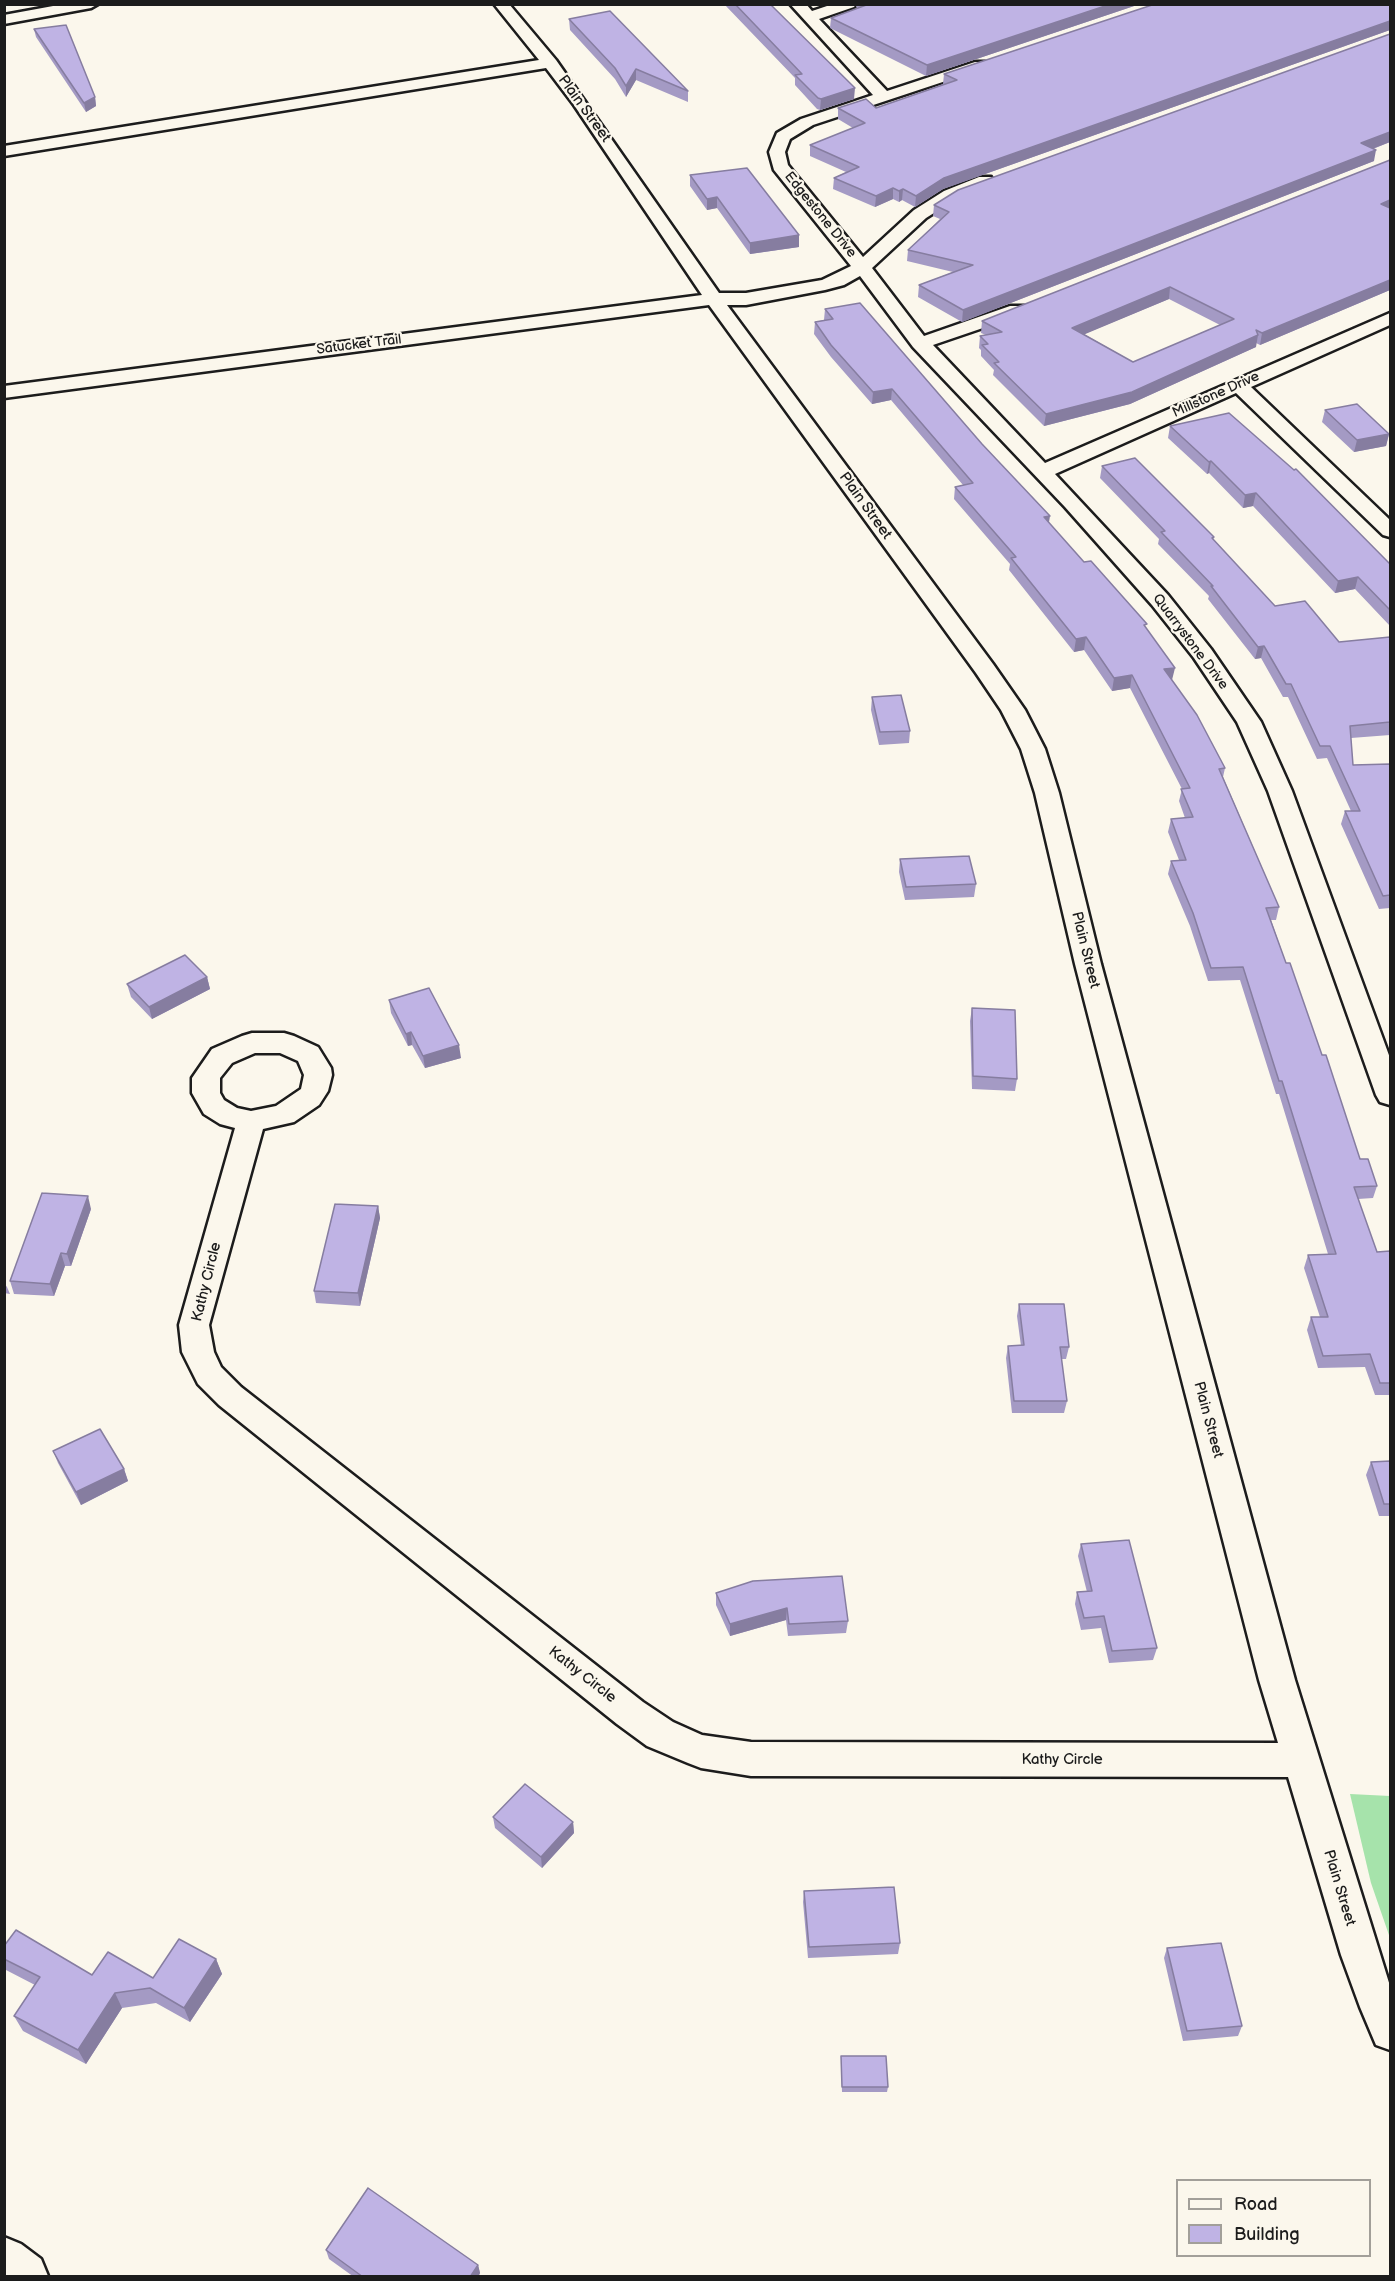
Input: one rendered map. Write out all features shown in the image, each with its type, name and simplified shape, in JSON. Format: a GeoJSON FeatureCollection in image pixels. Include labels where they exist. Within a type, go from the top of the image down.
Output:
{"type":"FeatureCollection","features":[{"type":"Feature","properties":{"kind":"street"},"geometry":{"type":"LineString","coordinates":[[4,20],[91,4]]}},
{"type":"Feature","properties":{"kind":"street","name":"Plain Street"},"geometry":{"type":"LineString","coordinates":[[501,4],[550,63],[608,141],[714,299],[985,669],[1013,710],[1033,749],[1047,793],[1078,925],[1143,1165],[1187,1341],[1301,1760],[1360,1955],[1390,2031]]}},
{"type":"Feature","properties":{"kind":"street"},"geometry":{"type":"LineString","coordinates":[[797,4],[884,97]]}},
{"type":"Feature","properties":{"kind":"street"},"geometry":{"type":"LineString","coordinates":[[809,17],[849,4]]}},
{"type":"Feature","properties":{"kind":"street","name":"Edgestone Drive"},"geometry":{"type":"LineString","coordinates":[[862,267],[780,166],[777,152],[783,136],[807,122],[996,60]]}},
{"type":"Feature","properties":{"kind":"street"},"geometry":{"type":"LineString","coordinates":[[4,151],[550,63]]}},
{"type":"Feature","properties":{"kind":"street","name":"Satucket Trail"},"geometry":{"type":"LineString","coordinates":[[4,392],[714,299],[746,299],[825,285],[838,281],[862,267],[920,214],[950,195],[1005,173]]}},
{"type":"Feature","properties":{"kind":"street","name":"Quarrystone Drive"},"geometry":{"type":"LineString","coordinates":[[862,267],[920,343],[1160,600],[1203,654],[1249,722],[1280,791],[1390,1095]]}},
{"type":"Feature","properties":{"kind":"street"},"geometry":{"type":"LineString","coordinates":[[920,343],[958,332],[1034,303]]}},
{"type":"Feature","properties":{"kind":"street","name":"Millstone Drive"},"geometry":{"type":"LineString","coordinates":[[1042,472],[1390,318]]}},
{"type":"Feature","properties":{"kind":"street"},"geometry":{"type":"LineString","coordinates":[[1238,386],[1390,531]]}},
{"type":"Feature","properties":{"kind":"street","name":"Kathy Circle"},"geometry":{"type":"LineString","coordinates":[[251,1121],[194,1325],[198,1352],[209,1375],[230,1396],[630,1713],[660,1734],[701,1751],[751,1759],[1301,1760]]}},
{"type":"Feature","properties":{"kind":"street"},"geometry":{"type":"LineString","coordinates":[[4,2260],[24,2277]]}},
{"type":"Feature","properties":{"kind":"green space"},"geometry":{"type":"Polygon","coordinates":[[[1350,1794],[1390,1796],[1390,1938],[1371,1883],[1350,1794]]]}},
{"type":"Feature","properties":{"kind":"building"},"geometry":{"type":"Polygon","coordinates":[[[735,4],[770,4],[855,88],[818,98],[795,75],[802,74],[735,4]]]}},
{"type":"Feature","properties":{"kind":"building"},"geometry":{"type":"Polygon","coordinates":[[[869,4],[1111,4],[927,65],[831,18],[869,4]]]}},
{"type":"Feature","properties":{"kind":"building"},"geometry":{"type":"Polygon","coordinates":[[[1155,4],[1390,4],[1390,21],[944,178],[916,196],[903,189],[899,191],[893,188],[876,196],[834,178],[859,167],[810,145],[865,123],[838,108],[866,99],[876,108],[957,80],[944,74],[1155,4]]]}},
{"type":"Feature","properties":{"kind":"building"},"geometry":{"type":"Polygon","coordinates":[[[610,11],[688,91],[636,69],[626,86],[615,68],[569,19],[610,11]]]}},
{"type":"Feature","properties":{"kind":"building"},"geometry":{"type":"Polygon","coordinates":[[[66,25],[95,97],[84,103],[34,29],[66,25]]]}},
{"type":"Feature","properties":{"kind":"building"},"geometry":{"type":"Polygon","coordinates":[[[1390,34],[1390,132],[1361,143],[1376,150],[963,310],[919,285],[973,265],[908,250],[949,212],[934,205],[958,190],[1390,34]]]}},
{"type":"Feature","properties":{"kind":"building"},"geometry":{"type":"Polygon","coordinates":[[[1390,160],[1390,200],[1381,204],[1390,208],[1390,280],[1262,333],[1256,330],[1258,335],[1132,392],[1046,414],[994,363],[999,362],[982,345],[988,344],[980,336],[1002,332],[982,321],[1390,160]],[[1170,287],[1072,328],[1133,362],[1234,319],[1170,287]]]}},
{"type":"Feature","properties":{"kind":"building"},"geometry":{"type":"Polygon","coordinates":[[[747,168],[799,235],[750,243],[717,197],[707,199],[690,175],[747,168]]]}},
{"type":"Feature","properties":{"kind":"building"},"geometry":{"type":"Polygon","coordinates":[[[860,303],[982,444],[1050,516],[1044,517],[1084,562],[1091,561],[1147,624],[1144,625],[1175,668],[1164,669],[1197,715],[1225,768],[1219,769],[1279,907],[1266,908],[1286,963],[1290,963],[1322,1055],[1326,1055],[1360,1159],[1368,1159],[1377,1186],[1354,1187],[1377,1252],[1390,1251],[1390,1383],[1380,1383],[1370,1354],[1323,1356],[1311,1317],[1328,1317],[1308,1255],[1336,1254],[1282,1081],[1279,1081],[1243,967],[1211,968],[1193,913],[1171,861],[1186,860],[1171,819],[1193,817],[1181,789],[1190,788],[1132,675],[1114,678],[1086,637],[1076,639],[1011,558],[1016,557],[955,487],[973,483],[892,389],[873,392],[831,345],[815,322],[833,319],[825,309],[860,303]]]}},
{"type":"Feature","properties":{"kind":"building"},"geometry":{"type":"Polygon","coordinates":[[[1357,404],[1389,434],[1357,440],[1325,410],[1357,404]]]}},
{"type":"Feature","properties":{"kind":"building"},"geometry":{"type":"Polygon","coordinates":[[[1229,413],[1294,470],[1296,469],[1390,564],[1390,610],[1358,577],[1338,581],[1256,493],[1245,495],[1211,461],[1209,462],[1170,426],[1229,413]]]}},
{"type":"Feature","properties":{"kind":"building"},"geometry":{"type":"Polygon","coordinates":[[[1135,458],[1214,537],[1212,538],[1275,606],[1305,601],[1339,642],[1390,637],[1390,722],[1350,726],[1353,765],[1390,764],[1390,895],[1383,896],[1345,811],[1360,811],[1330,746],[1320,746],[1291,684],[1286,684],[1264,646],[1258,647],[1211,586],[1213,586],[1161,532],[1165,531],[1102,466],[1135,458]]]}},
{"type":"Feature","properties":{"kind":"building"},"geometry":{"type":"Polygon","coordinates":[[[901,695],[910,731],[880,732],[872,697],[901,695]]]}},
{"type":"Feature","properties":{"kind":"building"},"geometry":{"type":"Polygon","coordinates":[[[969,856],[976,884],[906,887],[900,859],[969,856]]]}},
{"type":"Feature","properties":{"kind":"building"},"geometry":{"type":"Polygon","coordinates":[[[185,955],[207,977],[149,1007],[127,984],[185,955]]]}},
{"type":"Feature","properties":{"kind":"building"},"geometry":{"type":"Polygon","coordinates":[[[429,988],[459,1045],[423,1056],[411,1032],[406,1034],[389,1000],[429,988]]]}},
{"type":"Feature","properties":{"kind":"building"},"geometry":{"type":"Polygon","coordinates":[[[972,1008],[1015,1010],[1017,1079],[973,1076],[972,1008]]]}},
{"type":"Feature","properties":{"kind":"building"},"geometry":{"type":"Polygon","coordinates":[[[42,1193],[88,1196],[67,1254],[61,1253],[50,1284],[10,1281],[42,1193]]]}},
{"type":"Feature","properties":{"kind":"building"},"geometry":{"type":"Polygon","coordinates":[[[335,1204],[378,1206],[358,1293],[314,1291],[335,1204]]]}},
{"type":"Feature","properties":{"kind":"building"},"geometry":{"type":"Polygon","coordinates":[[[1019,1304],[1064,1304],[1069,1347],[1060,1347],[1067,1401],[1014,1401],[1008,1346],[1024,1345],[1019,1304]]]}},
{"type":"Feature","properties":{"kind":"building"},"geometry":{"type":"Polygon","coordinates":[[[100,1429],[124,1469],[76,1492],[53,1451],[100,1429]]]}},
{"type":"Feature","properties":{"kind":"building"},"geometry":{"type":"Polygon","coordinates":[[[1390,1461],[1390,1504],[1384,1504],[1371,1462],[1390,1461]]]}},
{"type":"Feature","properties":{"kind":"building"},"geometry":{"type":"Polygon","coordinates":[[[1129,1540],[1157,1648],[1112,1651],[1104,1616],[1084,1618],[1077,1592],[1092,1591],[1081,1544],[1129,1540]]]}},
{"type":"Feature","properties":{"kind":"building"},"geometry":{"type":"Polygon","coordinates":[[[842,1576],[848,1621],[789,1624],[787,1608],[730,1624],[716,1593],[753,1581],[842,1576]]]}},
{"type":"Feature","properties":{"kind":"building"},"geometry":{"type":"Polygon","coordinates":[[[525,1784],[573,1822],[541,1857],[493,1817],[525,1784]]]}},
{"type":"Feature","properties":{"kind":"building"},"geometry":{"type":"Polygon","coordinates":[[[894,1887],[900,1943],[809,1947],[804,1891],[894,1887]]]}},
{"type":"Feature","properties":{"kind":"building"},"geometry":{"type":"Polygon","coordinates":[[[16,1930],[92,1975],[108,1952],[153,1978],[179,1939],[216,1959],[184,2008],[150,1988],[115,1993],[78,2050],[14,2016],[40,1977],[4,1959],[4,1946],[16,1930]]]}},
{"type":"Feature","properties":{"kind":"building"},"geometry":{"type":"Polygon","coordinates":[[[1221,1943],[1242,2026],[1187,2031],[1167,1948],[1221,1943]]]}},
{"type":"Feature","properties":{"kind":"building"},"geometry":{"type":"Polygon","coordinates":[[[841,2056],[886,2056],[888,2087],[842,2087],[841,2056]]]}},
{"type":"Feature","properties":{"kind":"building"},"geometry":{"type":"Polygon","coordinates":[[[368,2188],[478,2265],[470,2277],[363,2277],[326,2250],[368,2188]]]}}]}
